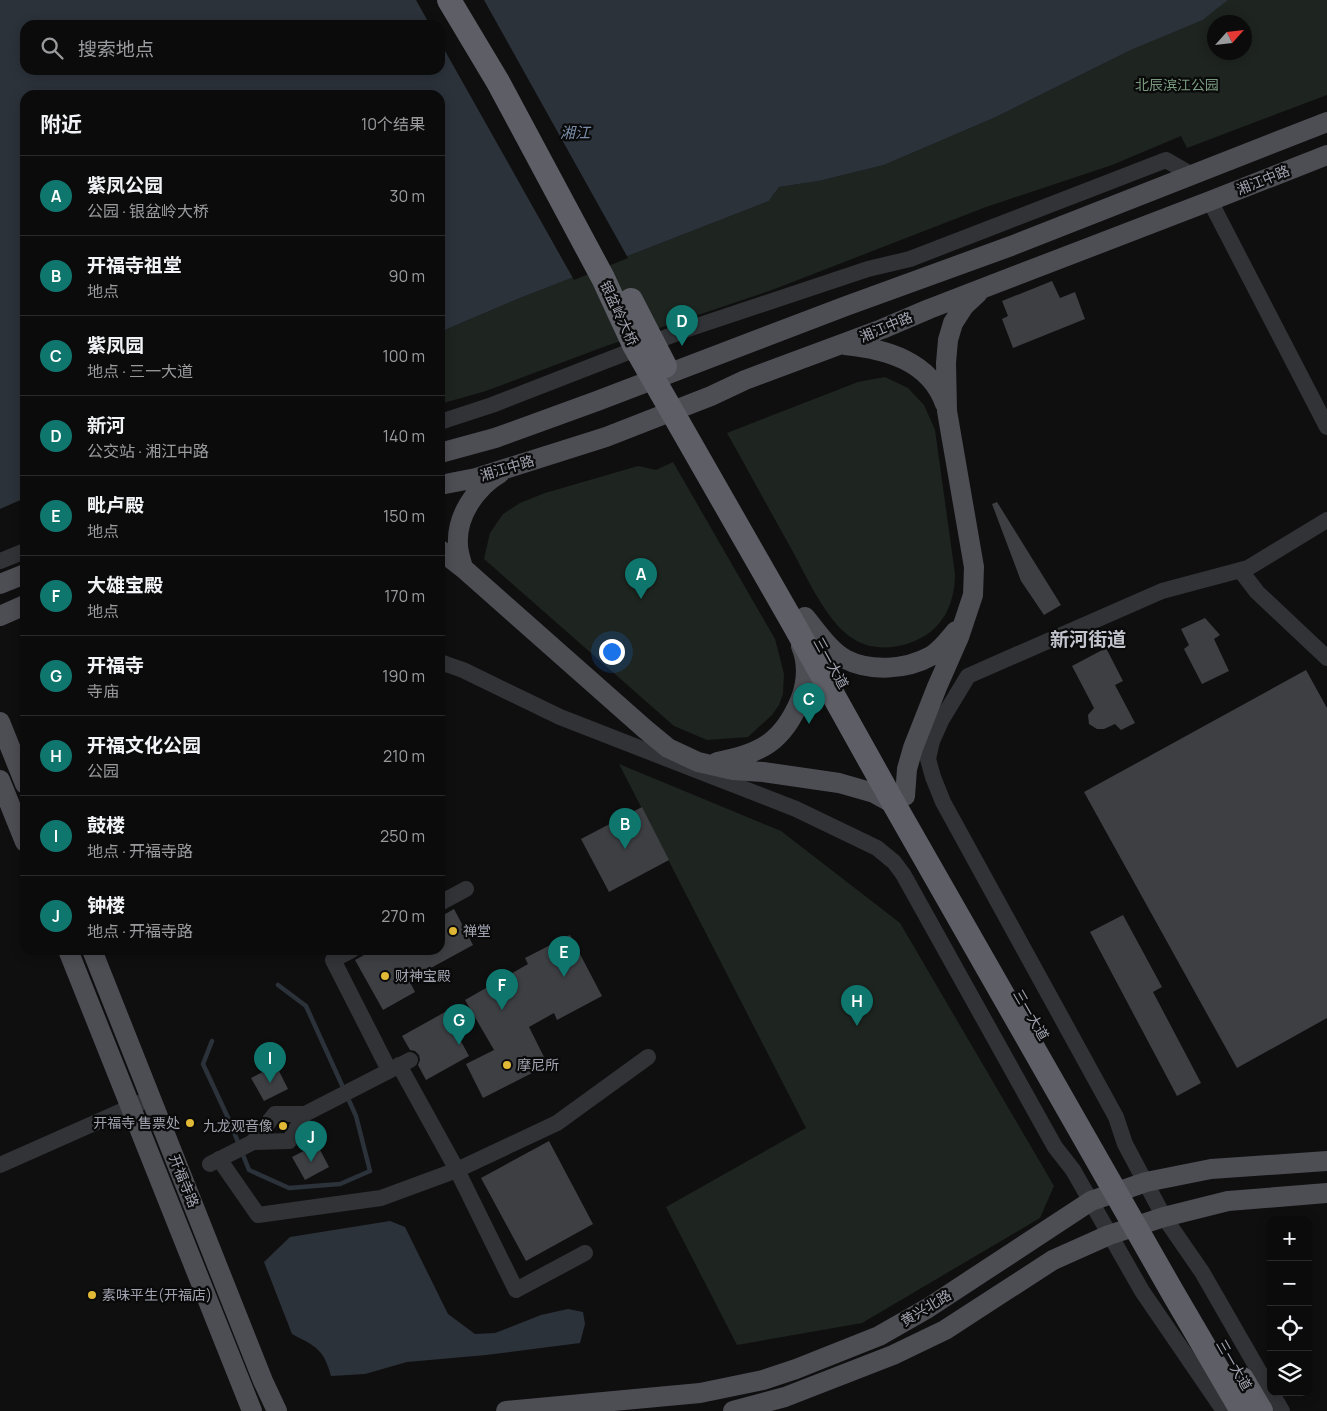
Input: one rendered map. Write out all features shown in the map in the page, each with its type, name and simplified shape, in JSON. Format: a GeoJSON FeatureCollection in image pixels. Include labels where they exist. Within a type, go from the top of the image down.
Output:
{"type":"FeatureCollection","features":[{"type":"Feature","properties":{"kind":"highway","name":"银盆岭大桥"},"geometry":{"type":"LineString","coordinates":[[449,0],[503,90],[603,278],[634,345],[799,620]]}},
{"type":"Feature","properties":{"kind":"highway","name":"银盆岭大桥"},"geometry":{"type":"LineString","coordinates":[[468,0],[617,271],[654,347],[799,620]]}},
{"type":"Feature","properties":{"kind":"highway","name":"三一大道"},"geometry":{"type":"LineString","coordinates":[[799,620],[1173,1292],[1242,1411]]}},
{"type":"Feature","properties":{"kind":"highway","name":"三一大道"},"geometry":{"type":"LineString","coordinates":[[899,800],[1261,1411]]}},
{"type":"Feature","properties":{"kind":"main road"},"geometry":{"type":"LineString","coordinates":[[445,452],[495,438],[939,271],[1011,246],[1327,122]]}},
{"type":"Feature","properties":{"kind":"main road","name":"湘江中路"},"geometry":{"type":"LineString","coordinates":[[445,484],[476,478],[606,437],[745,380],[843,345],[983,288],[1210,202],[1327,155]]}},
{"type":"Feature","properties":{"kind":"main road"},"geometry":{"type":"LineString","coordinates":[[947,411],[946,363],[948,340],[953,323],[964,306],[983,288]]}},
{"type":"Feature","properties":{"kind":"main road"},"geometry":{"type":"LineString","coordinates":[[445,554],[668,748],[698,762],[727,769],[839,783],[899,800],[913,748],[966,618],[973,595],[974,567],[947,411],[941,393],[933,382],[906,358],[869,347],[843,345]]}},
{"type":"Feature","properties":{"kind":"main road"},"geometry":{"type":"LineString","coordinates":[[463,568],[458,546],[458,532],[466,508],[489,480],[510,468]]}},
{"type":"Feature","properties":{"kind":"main road"},"geometry":{"type":"LineString","coordinates":[[0,584],[20,576]]}},
{"type":"Feature","properties":{"kind":"main road"},"geometry":{"type":"LineString","coordinates":[[0,616],[20,607]]}},
{"type":"Feature","properties":{"kind":"main road"},"geometry":{"type":"LineString","coordinates":[[799,620],[845,659],[880,668],[908,665],[932,655],[944,646],[966,618]]}},
{"type":"Feature","properties":{"kind":"main road"},"geometry":{"type":"LineString","coordinates":[[698,762],[716,762],[753,753],[778,737],[786,729],[803,691],[807,673],[799,620]]}},
{"type":"Feature","properties":{"kind":"main road"},"geometry":{"type":"LineString","coordinates":[[0,722],[20,772]]}},
{"type":"Feature","properties":{"kind":"main road"},"geometry":{"type":"LineString","coordinates":[[0,780],[20,830]]}},
{"type":"Feature","properties":{"kind":"main road","name":"开福寺路"},"geometry":{"type":"LineString","coordinates":[[70,955],[252,1411]]}},
{"type":"Feature","properties":{"kind":"main road","name":"开福寺路"},"geometry":{"type":"LineString","coordinates":[[94,955],[263,1381],[277,1411]]}},
{"type":"Feature","properties":{"kind":"main road","name":"黄兴北路"},"geometry":{"type":"LineString","coordinates":[[506,1411],[700,1393],[763,1380],[879,1336],[920,1313],[1091,1201],[1146,1182],[1211,1169],[1327,1161]]}},
{"type":"Feature","properties":{"kind":"main road","name":"黄兴北路"},"geometry":{"type":"LineString","coordinates":[[733,1411],[793,1394],[893,1355],[944,1330],[1053,1260],[1109,1235],[1164,1217],[1228,1201],[1327,1193]]}},
{"type":"Feature","properties":{"kind":"street"},"geometry":{"type":"LineString","coordinates":[[445,420],[492,405],[685,330],[868,269],[910,259],[1166,160],[1192,175]]}},
{"type":"Feature","properties":{"kind":"street"},"geometry":{"type":"LineString","coordinates":[[1210,202],[1327,426]]}},
{"type":"Feature","properties":{"kind":"street"},"geometry":{"type":"LineString","coordinates":[[868,269],[939,271]]}},
{"type":"Feature","properties":{"kind":"street"},"geometry":{"type":"LineString","coordinates":[[1267,1385],[1202,1272],[1164,1217],[1125,1144],[1116,1117],[943,802],[928,760],[932,742],[942,719],[968,676],[1162,591],[1248,568],[1327,520]]}},
{"type":"Feature","properties":{"kind":"street"},"geometry":{"type":"LineString","coordinates":[[0,561],[20,553]]}},
{"type":"Feature","properties":{"kind":"street"},"geometry":{"type":"LineString","coordinates":[[1240,570],[1257,592],[1327,658]]}},
{"type":"Feature","properties":{"kind":"street"},"geometry":{"type":"LineString","coordinates":[[445,664],[463,670],[560,717],[796,809],[877,848],[894,862],[903,874],[1056,1147],[1073,1170],[1142,1291],[1224,1411]]}},
{"type":"Feature","properties":{"kind":"street"},"geometry":{"type":"LineString","coordinates":[[445,900],[466,889]]}},
{"type":"Feature","properties":{"kind":"street"},"geometry":{"type":"LineString","coordinates":[[342,955],[333,960],[399,1065],[457,1170],[516,1290],[585,1253]]}},
{"type":"Feature","properties":{"kind":"street"},"geometry":{"type":"LineString","coordinates":[[399,1065],[305,1114],[275,1114],[253,1142],[219,1160],[258,1215],[381,1198],[457,1170],[557,1123],[648,1057]]}},
{"type":"Feature","properties":{"kind":"street"},"geometry":{"type":"LineString","coordinates":[[0,1165],[152,1098]]}},
{"type":"Feature","properties":{"kind":"street"},"geometry":{"type":"LineString","coordinates":[[253,1142],[289,1141],[305,1114]]}},
{"type":"Feature","properties":{"kind":"street"},"geometry":{"type":"LineString","coordinates":[[1273,1396],[1282,1411]]}},
{"type":"Feature","properties":{"kind":"green space","name":"北辰滨江公园"},"geometry":{"type":"Polygon","coordinates":[[[1228,0],[1327,0],[1327,95],[1187,148],[1181,136],[1112,165],[986,207],[772,290],[606,346],[486,391],[445,403],[445,330],[520,298],[769,201],[779,187],[819,181],[884,165],[996,117],[1131,50],[1207,17],[1207,60],[1252,60],[1252,15],[1209,15],[1228,0]]]}},
{"type":"Feature","properties":{"kind":"green space"},"geometry":{"type":"Polygon","coordinates":[[[885,377],[908,388],[924,405],[935,430],[955,574],[951,603],[936,627],[913,642],[895,647],[877,647],[860,642],[843,631],[834,621],[811,585],[727,433],[858,382],[885,377]]]}},
{"type":"Feature","properties":{"kind":"green space"},"geometry":{"type":"Polygon","coordinates":[[[673,462],[775,639],[784,674],[783,694],[779,705],[772,715],[748,737],[707,740],[674,726],[484,559],[490,533],[503,514],[520,503],[545,493],[638,466],[656,470],[673,462]]]}},
{"type":"Feature","properties":{"kind":"green space"},"geometry":{"type":"Polygon","coordinates":[[[619,764],[781,831],[900,923],[1054,1186],[1040,1218],[862,1323],[737,1345],[666,1207],[806,1128],[619,764]]]}},
{"type":"Feature","properties":{"kind":"water","name":"湘江"},"geometry":{"type":"Polygon","coordinates":[[[0,0],[1228,0],[1203,20],[1131,50],[996,117],[884,165],[819,181],[779,187],[769,201],[520,298],[445,330],[445,90],[20,90],[20,500],[0,509],[0,0]]]}},
{"type":"Feature","properties":{"kind":"water"},"geometry":{"type":"Polygon","coordinates":[[[390,1221],[405,1227],[448,1314],[475,1334],[495,1333],[541,1315],[568,1309],[583,1312],[585,1324],[580,1343],[486,1355],[407,1362],[365,1374],[331,1376],[322,1354],[313,1345],[292,1334],[264,1262],[290,1237],[390,1221]]]}},
{"type":"Feature","properties":{"kind":"pier"},"geometry":{"type":"Polygon","coordinates":[[[416,0],[484,0],[628,258],[574,280],[445,51],[445,20],[427,20],[416,0]]]}},
{"type":"Feature","properties":{"kind":"building"},"geometry":{"type":"Polygon","coordinates":[[[1052,281],[1060,298],[1075,292],[1085,319],[1013,348],[1002,319],[1008,316],[1002,301],[1052,281]]]}},
{"type":"Feature","properties":{"kind":"building"},"geometry":{"type":"Polygon","coordinates":[[[997,502],[1061,605],[1044,615],[1021,581],[992,504],[997,502]]]}},
{"type":"Feature","properties":{"kind":"building"},"geometry":{"type":"Polygon","coordinates":[[[1205,618],[1220,635],[1214,639],[1229,671],[1202,684],[1184,649],[1189,645],[1181,629],[1205,618]]]}},
{"type":"Feature","properties":{"kind":"building"},"geometry":{"type":"Polygon","coordinates":[[[1106,648],[1123,681],[1115,685],[1135,723],[1121,730],[1115,724],[1104,729],[1097,729],[1089,724],[1088,715],[1094,708],[1072,666],[1106,648]]]}},
{"type":"Feature","properties":{"kind":"building"},"geometry":{"type":"Polygon","coordinates":[[[1306,670],[1327,708],[1327,1018],[1237,1068],[1084,792],[1306,670]]]}},
{"type":"Feature","properties":{"kind":"building"},"geometry":{"type":"Polygon","coordinates":[[[642,807],[669,860],[609,892],[581,839],[642,807]]]}},
{"type":"Feature","properties":{"kind":"building"},"geometry":{"type":"Polygon","coordinates":[[[454,909],[473,945],[409,980],[415,992],[383,1010],[355,960],[364,955],[445,955],[445,914],[454,909]]]}},
{"type":"Feature","properties":{"kind":"building"},"geometry":{"type":"Polygon","coordinates":[[[1123,915],[1162,987],[1153,992],[1201,1083],[1177,1096],[1090,932],[1123,915]]]}},
{"type":"Feature","properties":{"kind":"building"},"geometry":{"type":"Polygon","coordinates":[[[570,935],[602,996],[557,1020],[554,1013],[529,1027],[548,1065],[483,1098],[466,1064],[494,1050],[465,1000],[528,964],[525,958],[570,935]]]}},
{"type":"Feature","properties":{"kind":"building"},"geometry":{"type":"Polygon","coordinates":[[[445,1012],[469,1056],[426,1080],[418,1065],[419,1055],[415,1051],[410,1050],[402,1036],[445,1012]]]}},
{"type":"Feature","properties":{"kind":"building"},"geometry":{"type":"Polygon","coordinates":[[[276,1065],[288,1089],[264,1101],[251,1078],[276,1065]]]}},
{"type":"Feature","properties":{"kind":"building"},"geometry":{"type":"Polygon","coordinates":[[[549,1141],[593,1224],[526,1261],[481,1178],[549,1141]]]}},
{"type":"Feature","properties":{"kind":"building"},"geometry":{"type":"Polygon","coordinates":[[[317,1144],[329,1167],[305,1180],[292,1157],[317,1144]]]}},
{"type":"Feature","properties":{"kind":"waterway"},"geometry":{"type":"LineString","coordinates":[[212,1041],[203,1064],[230,1122],[249,1170],[289,1188],[340,1184],[370,1171],[356,1116],[306,1006],[278,985]]}},
{"type":"Feature","properties":{"kind":"place","name":"新河"},"geometry":{"type":"Point","coordinates":[682,346]}},
{"type":"Feature","properties":{"kind":"place","name":"紫凤公园"},"geometry":{"type":"Point","coordinates":[641,599]}},
{"type":"Feature","properties":{"kind":"place","name":"紫凤园"},"geometry":{"type":"Point","coordinates":[809,724]}},
{"type":"Feature","properties":{"kind":"place","name":"开福寺祖堂"},"geometry":{"type":"Point","coordinates":[625,849]}},
{"type":"Feature","properties":{"kind":"place","name":"禅堂"},"geometry":{"type":"Point","coordinates":[453,931]}},
{"type":"Feature","properties":{"kind":"place","name":"财神宝殿"},"geometry":{"type":"Point","coordinates":[385,976]}},
{"type":"Feature","properties":{"kind":"place","name":"毗卢殿"},"geometry":{"type":"Point","coordinates":[564,977]}},
{"type":"Feature","properties":{"kind":"place","name":"大雄宝殿"},"geometry":{"type":"Point","coordinates":[502,1010]}},
{"type":"Feature","properties":{"kind":"place","name":"开福文化公园"},"geometry":{"type":"Point","coordinates":[857,1026]}},
{"type":"Feature","properties":{"kind":"place","name":"开福寺"},"geometry":{"type":"Point","coordinates":[459,1045]}},
{"type":"Feature","properties":{"kind":"place","name":"摩尼所"},"geometry":{"type":"Point","coordinates":[507,1065]}},
{"type":"Feature","properties":{"kind":"place","name":"鼓楼"},"geometry":{"type":"Point","coordinates":[270,1083]}},
{"type":"Feature","properties":{"kind":"place","name":"开福寺 售票处"},"geometry":{"type":"Point","coordinates":[190,1123]}},
{"type":"Feature","properties":{"kind":"place","name":"九龙观音像"},"geometry":{"type":"Point","coordinates":[283,1126]}},
{"type":"Feature","properties":{"kind":"place","name":"钟楼"},"geometry":{"type":"Point","coordinates":[311,1162]}},
{"type":"Feature","properties":{"kind":"place","name":"素味平生(开福店)"},"geometry":{"type":"Point","coordinates":[92,1295]}},
{"type":"Feature","properties":{"kind":"district","name":"新河街道"},"geometry":{"type":"Point","coordinates":[1088,639]}}]}
